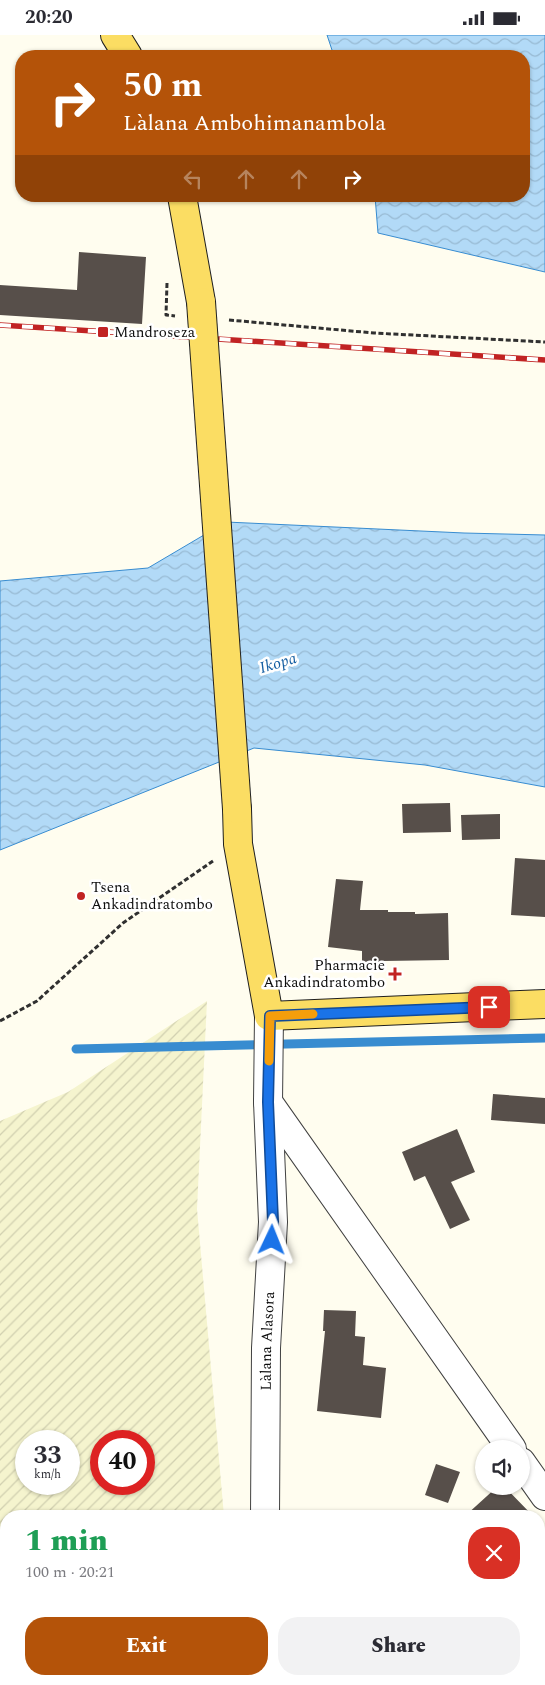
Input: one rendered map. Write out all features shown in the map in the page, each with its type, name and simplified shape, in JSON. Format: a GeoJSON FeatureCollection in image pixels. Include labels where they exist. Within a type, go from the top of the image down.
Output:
{"type":"FeatureCollection","features":[{"type":"Feature","properties":{"kind":"main road"},"geometry":{"type":"LineString","coordinates":[[115,35],[124,50]]}},
{"type":"Feature","properties":{"kind":"main road"},"geometry":{"type":"LineString","coordinates":[[183,202],[201,302],[238,844],[270,1016],[545,1004]]}},
{"type":"Feature","properties":{"kind":"street","name":"Làlana Alasora"},"geometry":{"type":"LineString","coordinates":[[266,1510],[266,1348],[273,1222],[268,1102],[270,1016]]}},
{"type":"Feature","properties":{"kind":"street"},"geometry":{"type":"LineString","coordinates":[[268,1102],[506,1440]]}},
{"type":"Feature","properties":{"kind":"street"},"geometry":{"type":"LineString","coordinates":[[530,1475],[545,1496]]}},
{"type":"Feature","properties":{"kind":"path"},"geometry":{"type":"LineString","coordinates":[[167,279],[166,315],[176,316]]}},
{"type":"Feature","properties":{"kind":"path"},"geometry":{"type":"LineString","coordinates":[[226,320],[374,333],[545,342]]}},
{"type":"Feature","properties":{"kind":"path"},"geometry":{"type":"LineString","coordinates":[[0,1021],[37,1001],[123,923],[238,844]]}},
{"type":"Feature","properties":{"kind":"green space"},"geometry":{"type":"Polygon","coordinates":[[[207,1001],[197,1209],[223,1510],[0,1510],[0,1121],[68,1092],[207,1001]]]}},
{"type":"Feature","properties":{"kind":"water"},"geometry":{"type":"Polygon","coordinates":[[[327,35],[545,35],[545,272],[378,233],[375,202],[530,202],[530,50],[332,50],[327,35]]]}},
{"type":"Feature","properties":{"kind":"water","name":"Ikopa"},"geometry":{"type":"Polygon","coordinates":[[[226,522],[545,535],[545,787],[425,765],[254,748],[0,850],[0,581],[148,568],[226,522]]]}},
{"type":"Feature","properties":{"kind":"building"},"geometry":{"type":"Polygon","coordinates":[[[79,252],[146,257],[142,324],[0,315],[0,285],[77,290],[79,252]]]}},
{"type":"Feature","properties":{"kind":"building"},"geometry":{"type":"Polygon","coordinates":[[[450,803],[451,832],[403,833],[402,804],[450,803]]]}},
{"type":"Feature","properties":{"kind":"building"},"geometry":{"type":"Polygon","coordinates":[[[500,814],[500,839],[462,840],[461,815],[500,814]]]}},
{"type":"Feature","properties":{"kind":"building"},"geometry":{"type":"Polygon","coordinates":[[[515,858],[545,860],[545,917],[511,915],[515,858]]]}},
{"type":"Feature","properties":{"kind":"building"},"geometry":{"type":"Polygon","coordinates":[[[336,879],[363,881],[360,910],[388,910],[388,912],[415,912],[415,914],[448,913],[449,960],[384,961],[384,963],[362,962],[362,951],[328,947],[336,879]]]}},
{"type":"Feature","properties":{"kind":"building"},"geometry":{"type":"Polygon","coordinates":[[[493,1094],[545,1098],[545,1124],[491,1120],[493,1094]]]}},
{"type":"Feature","properties":{"kind":"building"},"geometry":{"type":"Polygon","coordinates":[[[457,1129],[475,1172],[451,1182],[470,1220],[450,1229],[425,1176],[414,1181],[402,1152],[457,1129]]]}},
{"type":"Feature","properties":{"kind":"building"},"geometry":{"type":"Polygon","coordinates":[[[324,1310],[356,1311],[355,1336],[365,1337],[363,1365],[386,1368],[381,1418],[317,1411],[325,1331],[323,1331],[324,1310]]]}},
{"type":"Feature","properties":{"kind":"building"},"geometry":{"type":"Polygon","coordinates":[[[436,1464],[460,1472],[448,1503],[425,1495],[436,1464]]]}},
{"type":"Feature","properties":{"kind":"building"},"geometry":{"type":"Polygon","coordinates":[[[488,1495],[513,1495],[527,1510],[472,1510],[488,1495]]]}},
{"type":"Feature","properties":{"kind":"waterway"},"geometry":{"type":"LineString","coordinates":[[76,1049],[545,1038]]}},
{"type":"Feature","properties":{"kind":"railway"},"geometry":{"type":"LineString","coordinates":[[0,325],[545,360]]}},
{"type":"Feature","properties":{"kind":"slow traffic"},"geometry":{"type":"LineString","coordinates":[[269,1061],[270,1016],[313,1014]]}},
{"type":"Feature","properties":{"kind":"place","name":"Mandroseza"},"geometry":{"type":"Point","coordinates":[103,332]}},
{"type":"Feature","properties":{"kind":"place","name":"Tsena Ankadindratombo"},"geometry":{"type":"Point","coordinates":[81,896]}},
{"type":"Feature","properties":{"kind":"place","name":"Pharmacie Ankadindratombo"},"geometry":{"type":"Point","coordinates":[395,974]}},
{"type":"Feature","properties":{"kind":"route"},"geometry":{"type":"LineString","coordinates":[[272,1240],[273,1222],[268,1102],[270,1016],[489,1007]]}}]}
